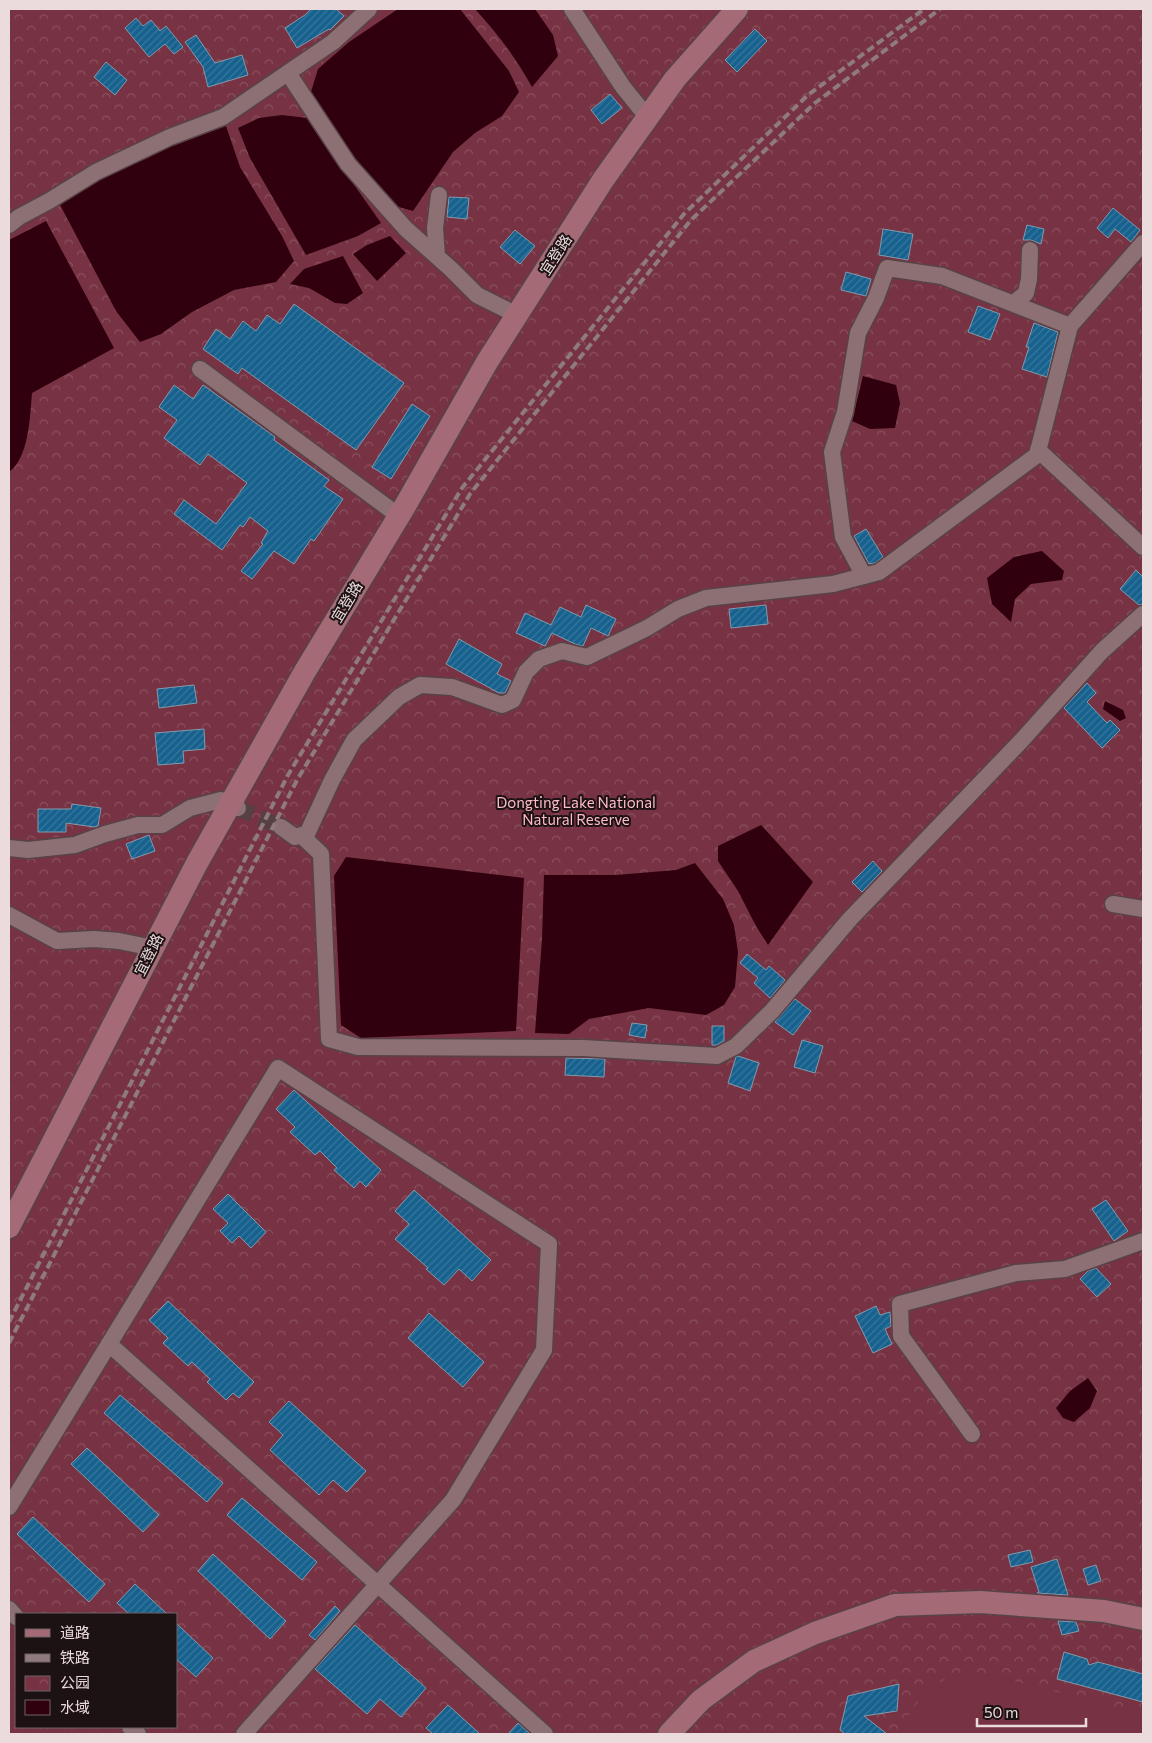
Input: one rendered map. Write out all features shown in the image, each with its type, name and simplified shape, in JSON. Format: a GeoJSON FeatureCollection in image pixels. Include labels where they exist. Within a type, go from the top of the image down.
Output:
{"type":"FeatureCollection","features":[{"type":"Feature","properties":{"kind":"street"},"geometry":{"type":"LineString","coordinates":[[9,225],[19,217],[96,172],[170,137],[223,117],[333,42],[369,9]]}},
{"type":"Feature","properties":{"kind":"street"},"geometry":{"type":"LineString","coordinates":[[572,9],[623,87],[648,118]]}},
{"type":"Feature","properties":{"kind":"street","name":"宜登路"},"geometry":{"type":"LineString","coordinates":[[9,1226],[196,863],[234,806],[304,673],[400,516],[487,362],[603,180],[675,80],[737,9]]}},
{"type":"Feature","properties":{"kind":"street"},"geometry":{"type":"LineString","coordinates":[[288,73],[348,164],[406,229],[477,295],[517,315]]}},
{"type":"Feature","properties":{"kind":"street"},"geometry":{"type":"LineString","coordinates":[[437,256],[435,228],[438,195]]}},
{"type":"Feature","properties":{"kind":"street"},"geometry":{"type":"LineString","coordinates":[[281,827],[295,837],[307,834],[332,780],[354,740],[399,698],[420,685],[452,687],[502,705],[513,700],[526,672],[539,659],[562,651],[588,656],[647,628],[678,609],[706,598],[833,584],[879,572],[1037,455],[1070,326],[1143,243]]}},
{"type":"Feature","properties":{"kind":"street"},"geometry":{"type":"LineString","coordinates":[[1014,303],[1026,293],[1029,279],[1030,250]]}},
{"type":"Feature","properties":{"kind":"street"},"geometry":{"type":"LineString","coordinates":[[864,576],[842,537],[832,452],[845,412],[858,333],[876,298],[887,268],[942,276],[1070,326]]}},
{"type":"Feature","properties":{"kind":"street"},"geometry":{"type":"LineString","coordinates":[[200,369],[400,516]]}},
{"type":"Feature","properties":{"kind":"street"},"geometry":{"type":"LineString","coordinates":[[1038,450],[1143,547]]}},
{"type":"Feature","properties":{"kind":"street"},"geometry":{"type":"LineString","coordinates":[[301,836],[321,854],[329,1039],[358,1047],[583,1048],[718,1056],[736,1046],[772,1011],[850,919],[1016,747],[1102,650],[1143,614]]}},
{"type":"Feature","properties":{"kind":"street"},"geometry":{"type":"LineString","coordinates":[[9,848],[28,850],[75,844],[138,825],[162,824],[190,808],[221,800],[234,806]]}},
{"type":"Feature","properties":{"kind":"street"},"geometry":{"type":"LineString","coordinates":[[1113,904],[1143,909]]}},
{"type":"Feature","properties":{"kind":"street"},"geometry":{"type":"LineString","coordinates":[[9,915],[57,941],[111,940],[153,948]]}},
{"type":"Feature","properties":{"kind":"street"},"geometry":{"type":"LineString","coordinates":[[9,1506],[278,1068],[549,1244],[544,1350],[453,1500],[244,1734]]}},
{"type":"Feature","properties":{"kind":"street"},"geometry":{"type":"LineString","coordinates":[[972,1434],[901,1336],[900,1304],[1016,1273],[1065,1269],[1143,1241]]}},
{"type":"Feature","properties":{"kind":"street"},"geometry":{"type":"LineString","coordinates":[[109,1344],[545,1734]]}},
{"type":"Feature","properties":{"kind":"street"},"geometry":{"type":"LineString","coordinates":[[669,1734],[701,1700],[754,1661],[815,1633],[895,1605],[980,1602],[1104,1611],[1143,1619]]}},
{"type":"Feature","properties":{"kind":"green space","name":"Dongting Lake National Natural Reserve"},"geometry":{"type":"Polygon","coordinates":[[[9,9],[1143,9],[1143,1734],[9,1734],[9,9]]]}},
{"type":"Feature","properties":{"kind":"green space"},"geometry":{"type":"Polygon","coordinates":[[[978,1672],[1143,1714],[1143,1734],[899,1734],[913,1708],[933,1687],[954,1676],[978,1672]]]}},
{"type":"Feature","properties":{"kind":"water"},"geometry":{"type":"Polygon","coordinates":[[[398,9],[460,9],[509,71],[519,92],[502,116],[475,133],[453,152],[413,211],[392,205],[324,120],[310,95],[318,69],[349,42],[398,9]]]}},
{"type":"Feature","properties":{"kind":"water"},"geometry":{"type":"Polygon","coordinates":[[[475,9],[535,9],[553,35],[558,56],[532,87],[506,46],[475,9]]]}},
{"type":"Feature","properties":{"kind":"water"},"geometry":{"type":"Polygon","coordinates":[[[282,115],[307,118],[381,223],[358,236],[306,255],[250,158],[238,128],[259,118],[282,115]]]}},
{"type":"Feature","properties":{"kind":"water"},"geometry":{"type":"Polygon","coordinates":[[[226,126],[240,167],[282,236],[294,261],[276,282],[234,290],[192,312],[161,334],[140,342],[116,311],[58,201],[84,183],[148,158],[196,130],[226,126]]]}},
{"type":"Feature","properties":{"kind":"water"},"geometry":{"type":"Polygon","coordinates":[[[46,221],[114,348],[32,393],[25,447],[16,466],[9,472],[9,240],[46,221]]]}},
{"type":"Feature","properties":{"kind":"water"},"geometry":{"type":"Polygon","coordinates":[[[390,236],[406,253],[377,281],[353,254],[367,245],[390,236]]]}},
{"type":"Feature","properties":{"kind":"water"},"geometry":{"type":"Polygon","coordinates":[[[343,256],[363,293],[347,304],[335,303],[309,288],[290,284],[304,269],[343,256]]]}},
{"type":"Feature","properties":{"kind":"water"},"geometry":{"type":"Polygon","coordinates":[[[863,376],[896,385],[900,403],[895,428],[870,429],[852,421],[863,376]]]}},
{"type":"Feature","properties":{"kind":"water"},"geometry":{"type":"Polygon","coordinates":[[[1042,551],[1064,571],[1062,580],[1031,584],[1015,599],[1011,622],[992,604],[987,578],[1014,557],[1042,551]]]}},
{"type":"Feature","properties":{"kind":"water"},"geometry":{"type":"Polygon","coordinates":[[[1105,701],[1123,710],[1126,718],[1120,721],[1103,709],[1105,701]]]}},
{"type":"Feature","properties":{"kind":"water"},"geometry":{"type":"Polygon","coordinates":[[[761,825],[813,882],[768,945],[738,891],[718,861],[718,846],[761,825]]]}},
{"type":"Feature","properties":{"kind":"water"},"geometry":{"type":"Polygon","coordinates":[[[346,857],[524,878],[516,1031],[361,1038],[341,1025],[334,876],[346,857]]]}},
{"type":"Feature","properties":{"kind":"water"},"geometry":{"type":"Polygon","coordinates":[[[695,863],[723,899],[734,925],[738,952],[735,987],[724,1005],[706,1015],[649,1008],[589,1019],[569,1034],[535,1033],[542,939],[544,875],[616,875],[676,870],[695,863]]]}},
{"type":"Feature","properties":{"kind":"water"},"geometry":{"type":"Polygon","coordinates":[[[1088,1378],[1097,1391],[1090,1408],[1074,1422],[1063,1418],[1056,1408],[1070,1391],[1088,1378]]]}},
{"type":"Feature","properties":{"kind":"building"},"geometry":{"type":"Polygon","coordinates":[[[311,9],[336,9],[344,16],[330,30],[297,48],[285,28],[311,9]]]}},
{"type":"Feature","properties":{"kind":"building"},"geometry":{"type":"Polygon","coordinates":[[[136,18],[143,26],[151,20],[160,31],[166,26],[183,47],[174,54],[165,44],[149,57],[125,28],[136,18]]]}},
{"type":"Feature","properties":{"kind":"building"},"geometry":{"type":"Polygon","coordinates":[[[755,29],[767,41],[737,72],[725,60],[755,29]]]}},
{"type":"Feature","properties":{"kind":"building"},"geometry":{"type":"Polygon","coordinates":[[[196,35],[215,63],[242,55],[248,75],[208,87],[203,67],[185,42],[196,35]]]}},
{"type":"Feature","properties":{"kind":"building"},"geometry":{"type":"Polygon","coordinates":[[[106,62],[127,80],[115,95],[94,77],[106,62]]]}},
{"type":"Feature","properties":{"kind":"building"},"geometry":{"type":"Polygon","coordinates":[[[610,94],[622,108],[602,124],[591,110],[610,94]]]}},
{"type":"Feature","properties":{"kind":"building"},"geometry":{"type":"Polygon","coordinates":[[[449,197],[469,198],[467,219],[447,217],[449,197]]]}},
{"type":"Feature","properties":{"kind":"building"},"geometry":{"type":"Polygon","coordinates":[[[1113,208],[1140,230],[1131,242],[1115,229],[1108,238],[1097,228],[1113,208]]]}},
{"type":"Feature","properties":{"kind":"building"},"geometry":{"type":"Polygon","coordinates":[[[1027,225],[1044,229],[1041,244],[1031,240],[1023,240],[1027,225]]]}},
{"type":"Feature","properties":{"kind":"building"},"geometry":{"type":"Polygon","coordinates":[[[883,229],[913,234],[908,260],[879,255],[883,229]]]}},
{"type":"Feature","properties":{"kind":"building"},"geometry":{"type":"Polygon","coordinates":[[[515,230],[535,246],[520,264],[500,247],[515,230]]]}},
{"type":"Feature","properties":{"kind":"building"},"geometry":{"type":"Polygon","coordinates":[[[846,272],[871,279],[866,296],[841,290],[846,272]]]}},
{"type":"Feature","properties":{"kind":"building"},"geometry":{"type":"Polygon","coordinates":[[[294,304],[404,383],[356,450],[242,368],[238,374],[203,349],[216,329],[230,339],[243,321],[256,331],[267,315],[280,324],[294,304]]]}},
{"type":"Feature","properties":{"kind":"building"},"geometry":{"type":"Polygon","coordinates":[[[978,306],[1000,314],[990,340],[968,332],[978,306]]]}},
{"type":"Feature","properties":{"kind":"building"},"geometry":{"type":"Polygon","coordinates":[[[1034,323],[1058,332],[1047,377],[1022,369],[1029,347],[1026,347],[1034,323]]]}},
{"type":"Feature","properties":{"kind":"building"},"geometry":{"type":"Polygon","coordinates":[[[174,385],[193,399],[203,385],[275,437],[274,440],[329,480],[324,486],[343,499],[314,541],[311,539],[294,564],[274,551],[252,579],[241,571],[263,544],[261,543],[268,531],[250,517],[243,527],[240,525],[222,550],[174,514],[184,500],[216,524],[247,483],[208,454],[200,465],[164,438],[177,420],[159,407],[174,385]]]}},
{"type":"Feature","properties":{"kind":"building"},"geometry":{"type":"Polygon","coordinates":[[[412,404],[430,416],[391,479],[372,467],[412,404]]]}},
{"type":"Feature","properties":{"kind":"building"},"geometry":{"type":"Polygon","coordinates":[[[866,529],[883,557],[875,563],[869,564],[854,536],[866,529]]]}},
{"type":"Feature","properties":{"kind":"building"},"geometry":{"type":"Polygon","coordinates":[[[1136,570],[1143,577],[1143,604],[1139,605],[1120,589],[1136,570]]]}},
{"type":"Feature","properties":{"kind":"building"},"geometry":{"type":"Polygon","coordinates":[[[586,605],[616,619],[608,636],[591,628],[583,646],[552,633],[545,646],[516,633],[525,613],[551,625],[560,607],[581,617],[586,605]]]}},
{"type":"Feature","properties":{"kind":"building"},"geometry":{"type":"Polygon","coordinates":[[[766,605],[768,624],[731,628],[729,609],[766,605]]]}},
{"type":"Feature","properties":{"kind":"building"},"geometry":{"type":"Polygon","coordinates":[[[459,639],[502,664],[497,674],[511,681],[505,693],[499,693],[446,664],[459,639]]]}},
{"type":"Feature","properties":{"kind":"building"},"geometry":{"type":"Polygon","coordinates":[[[1087,683],[1096,693],[1087,702],[1107,723],[1110,720],[1120,730],[1102,748],[1064,708],[1087,683]]]}},
{"type":"Feature","properties":{"kind":"building"},"geometry":{"type":"Polygon","coordinates":[[[194,685],[197,703],[159,708],[157,689],[194,685]]]}},
{"type":"Feature","properties":{"kind":"building"},"geometry":{"type":"Polygon","coordinates":[[[204,729],[205,749],[183,751],[184,763],[158,765],[155,733],[204,729]]]}},
{"type":"Feature","properties":{"kind":"building"},"geometry":{"type":"Polygon","coordinates":[[[72,804],[101,808],[98,826],[66,823],[66,832],[38,832],[38,809],[71,809],[72,804]]]}},
{"type":"Feature","properties":{"kind":"building"},"geometry":{"type":"Polygon","coordinates":[[[149,835],[155,851],[132,859],[126,844],[149,835]]]}},
{"type":"Feature","properties":{"kind":"building"},"geometry":{"type":"Polygon","coordinates":[[[873,861],[882,871],[862,892],[852,882],[873,861]]]}},
{"type":"Feature","properties":{"kind":"building"},"geometry":{"type":"Polygon","coordinates":[[[747,954],[766,970],[769,966],[785,980],[770,998],[754,983],[758,978],[740,963],[747,954]]]}},
{"type":"Feature","properties":{"kind":"building"},"geometry":{"type":"Polygon","coordinates":[[[795,999],[811,1011],[793,1035],[775,1022],[795,999]]]}},
{"type":"Feature","properties":{"kind":"building"},"geometry":{"type":"Polygon","coordinates":[[[632,1023],[647,1025],[645,1038],[629,1035],[632,1023]]]}},
{"type":"Feature","properties":{"kind":"building"},"geometry":{"type":"Polygon","coordinates":[[[712,1026],[724,1026],[724,1041],[717,1045],[712,1045],[712,1026]]]}},
{"type":"Feature","properties":{"kind":"building"},"geometry":{"type":"Polygon","coordinates":[[[802,1040],[823,1046],[815,1073],[794,1067],[802,1040]]]}},
{"type":"Feature","properties":{"kind":"building"},"geometry":{"type":"Polygon","coordinates":[[[736,1057],[759,1063],[750,1091],[728,1083],[736,1057]]]}},
{"type":"Feature","properties":{"kind":"building"},"geometry":{"type":"Polygon","coordinates":[[[566,1058],[605,1059],[604,1077],[565,1075],[566,1058]]]}},
{"type":"Feature","properties":{"kind":"building"},"geometry":{"type":"Polygon","coordinates":[[[294,1090],[381,1170],[366,1187],[360,1181],[354,1188],[334,1170],[337,1168],[320,1151],[315,1155],[290,1132],[295,1127],[276,1109],[294,1090]]]}},
{"type":"Feature","properties":{"kind":"building"},"geometry":{"type":"Polygon","coordinates":[[[414,1190],[491,1260],[472,1281],[459,1269],[444,1285],[395,1239],[409,1224],[395,1211],[414,1190]]]}},
{"type":"Feature","properties":{"kind":"building"},"geometry":{"type":"Polygon","coordinates":[[[228,1194],[266,1232],[251,1248],[239,1236],[232,1243],[220,1231],[228,1223],[213,1209],[228,1194]]]}},
{"type":"Feature","properties":{"kind":"building"},"geometry":{"type":"Polygon","coordinates":[[[1106,1200],[1128,1231],[1114,1241],[1092,1209],[1106,1200]]]}},
{"type":"Feature","properties":{"kind":"building"},"geometry":{"type":"Polygon","coordinates":[[[1096,1268],[1111,1284],[1097,1297],[1080,1279],[1088,1271],[1096,1268]]]}},
{"type":"Feature","properties":{"kind":"building"},"geometry":{"type":"Polygon","coordinates":[[[168,1301],[254,1382],[239,1398],[233,1393],[226,1400],[207,1382],[210,1379],[192,1362],[188,1366],[163,1343],[168,1338],[149,1320],[168,1301]]]}},
{"type":"Feature","properties":{"kind":"building"},"geometry":{"type":"Polygon","coordinates":[[[876,1306],[880,1315],[890,1312],[891,1326],[885,1329],[892,1344],[873,1353],[855,1316],[876,1306]]]}},
{"type":"Feature","properties":{"kind":"building"},"geometry":{"type":"Polygon","coordinates":[[[429,1313],[484,1362],[463,1387],[408,1338],[429,1313]]]}},
{"type":"Feature","properties":{"kind":"building"},"geometry":{"type":"Polygon","coordinates":[[[120,1395],[223,1483],[207,1502],[104,1413],[120,1395]]]}},
{"type":"Feature","properties":{"kind":"building"},"geometry":{"type":"Polygon","coordinates":[[[289,1401],[366,1471],[347,1492],[333,1480],[319,1495],[270,1450],[283,1435],[269,1422],[289,1401]]]}},
{"type":"Feature","properties":{"kind":"building"},"geometry":{"type":"Polygon","coordinates":[[[87,1448],[159,1515],[143,1532],[71,1464],[87,1448]]]}},
{"type":"Feature","properties":{"kind":"building"},"geometry":{"type":"Polygon","coordinates":[[[242,1498],[317,1562],[302,1580],[227,1515],[242,1498]]]}},
{"type":"Feature","properties":{"kind":"building"},"geometry":{"type":"Polygon","coordinates":[[[33,1517],[105,1584],[89,1602],[17,1534],[33,1517]]]}},
{"type":"Feature","properties":{"kind":"building"},"geometry":{"type":"Polygon","coordinates":[[[1030,1550],[1033,1562],[1011,1567],[1008,1555],[1030,1550]]]}},
{"type":"Feature","properties":{"kind":"building"},"geometry":{"type":"Polygon","coordinates":[[[213,1554],[286,1621],[270,1639],[198,1571],[213,1554]]]}},
{"type":"Feature","properties":{"kind":"building"},"geometry":{"type":"Polygon","coordinates":[[[1057,1559],[1068,1595],[1037,1593],[1039,1592],[1031,1567],[1057,1559]]]}},
{"type":"Feature","properties":{"kind":"building"},"geometry":{"type":"Polygon","coordinates":[[[1096,1565],[1101,1581],[1088,1585],[1083,1569],[1096,1565]]]}},
{"type":"Feature","properties":{"kind":"building"},"geometry":{"type":"Polygon","coordinates":[[[135,1584],[166,1613],[128,1613],[117,1603],[135,1584]]]}},
{"type":"Feature","properties":{"kind":"building"},"geometry":{"type":"Polygon","coordinates":[[[335,1606],[340,1611],[315,1640],[309,1635],[335,1606]]]}},
{"type":"Feature","properties":{"kind":"building"},"geometry":{"type":"Polygon","coordinates":[[[1058,1621],[1076,1622],[1079,1631],[1062,1635],[1058,1621]]]}},
{"type":"Feature","properties":{"kind":"building"},"geometry":{"type":"Polygon","coordinates":[[[178,1625],[213,1658],[196,1677],[178,1661],[178,1625]]]}},
{"type":"Feature","properties":{"kind":"building"},"geometry":{"type":"Polygon","coordinates":[[[355,1625],[426,1688],[401,1717],[380,1699],[367,1714],[315,1669],[355,1625]]]}},
{"type":"Feature","properties":{"kind":"building"},"geometry":{"type":"Polygon","coordinates":[[[1064,1652],[1087,1659],[1089,1665],[1098,1662],[1143,1674],[1143,1702],[1057,1679],[1064,1652]]]}},
{"type":"Feature","properties":{"kind":"building"},"geometry":{"type":"Polygon","coordinates":[[[899,1684],[897,1711],[864,1716],[887,1734],[845,1734],[840,1730],[848,1696],[899,1684]]]}},
{"type":"Feature","properties":{"kind":"building"},"geometry":{"type":"Polygon","coordinates":[[[448,1705],[480,1734],[433,1734],[426,1728],[448,1705]]]}},
{"type":"Feature","properties":{"kind":"building"},"geometry":{"type":"Polygon","coordinates":[[[518,1723],[530,1734],[508,1734],[518,1723]]]}},
{"type":"Feature","properties":{"kind":"tunnel"},"geometry":{"type":"LineString","coordinates":[[238,808],[281,827]]}},
{"type":"Feature","properties":{"kind":"railway"},"geometry":{"type":"LineString","coordinates":[[9,1322],[288,775],[462,488],[684,214],[808,95],[924,9]]}},
{"type":"Feature","properties":{"kind":"railway"},"geometry":{"type":"LineString","coordinates":[[9,1343],[297,780],[470,494],[691,220],[815,103],[940,9]]}}]}
